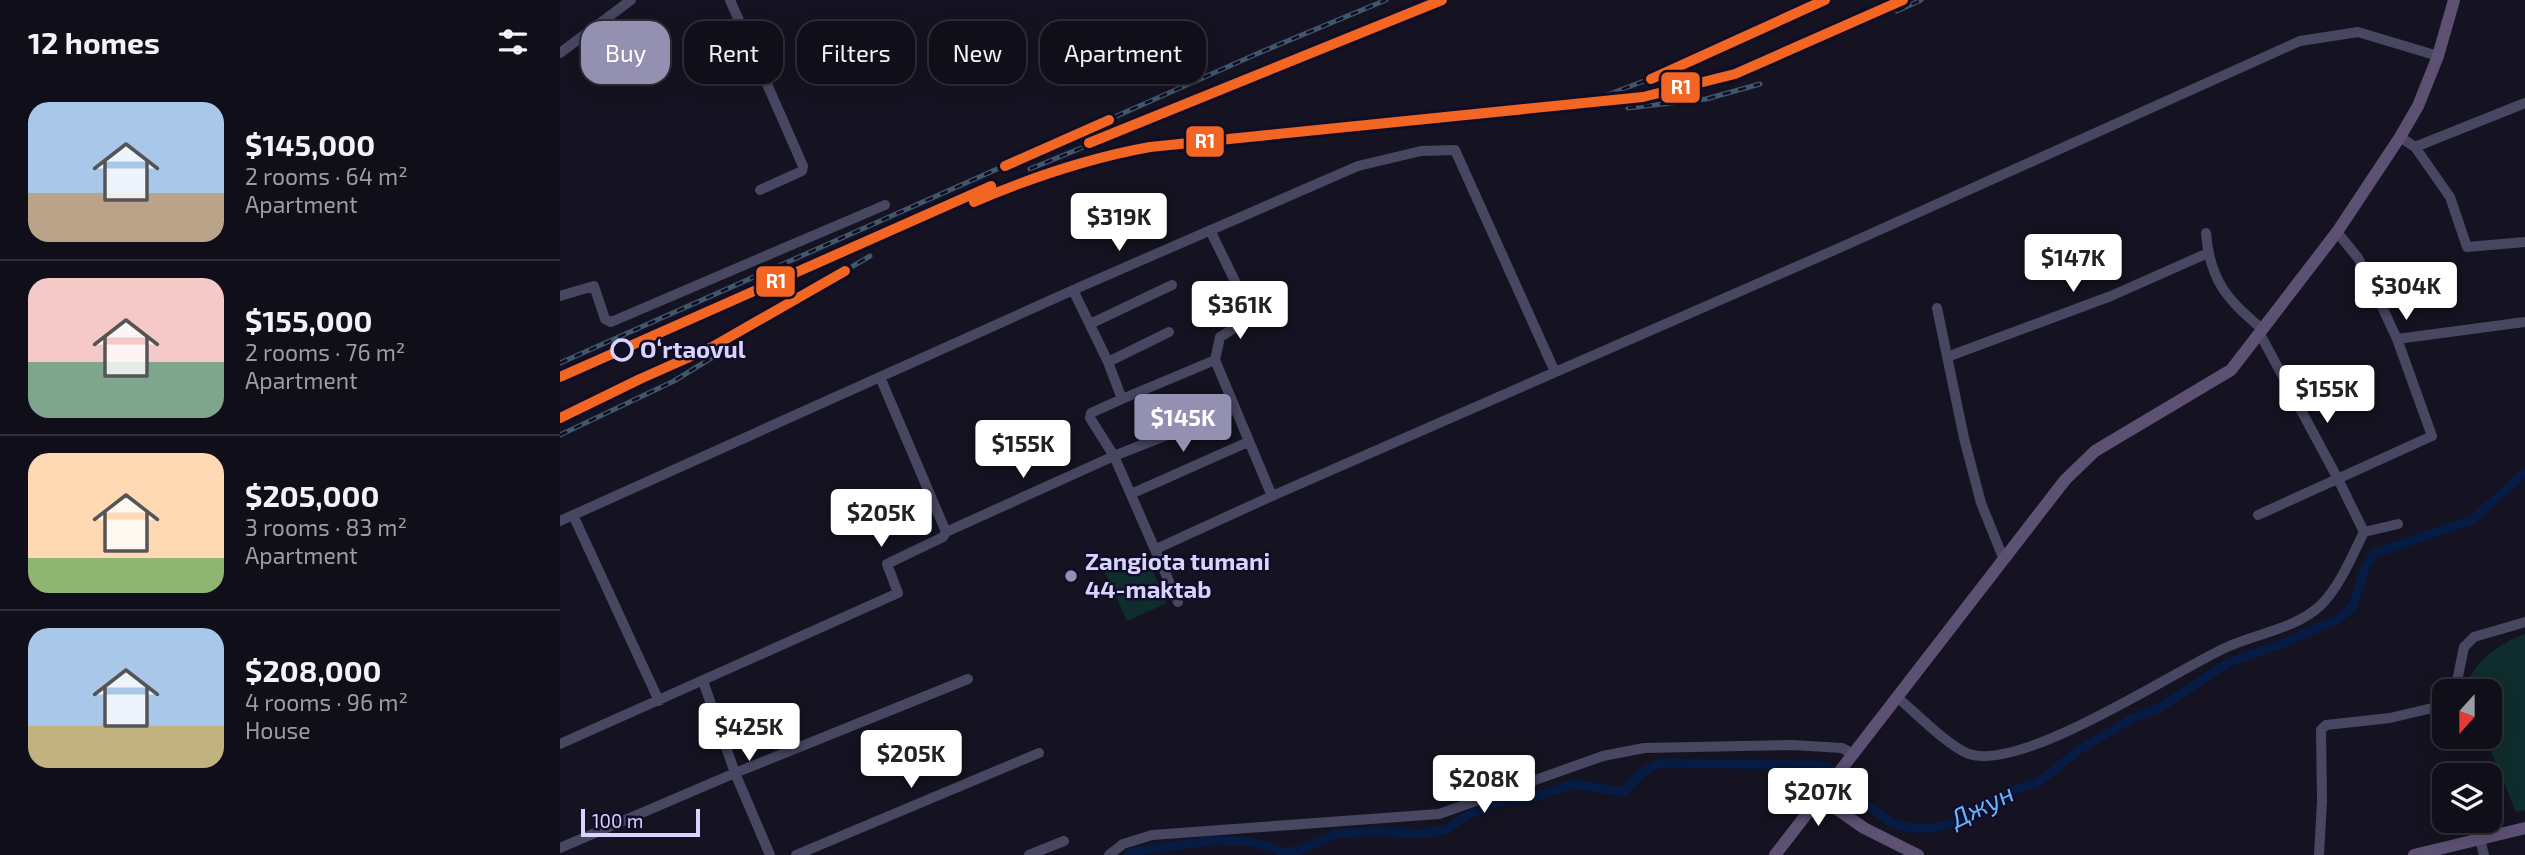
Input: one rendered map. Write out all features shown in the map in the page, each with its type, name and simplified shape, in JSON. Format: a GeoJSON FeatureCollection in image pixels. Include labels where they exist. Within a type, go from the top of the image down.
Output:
{"type":"FeatureCollection","features":[{"type":"Feature","properties":{"kind":"main road"},"geometry":{"type":"LineString","coordinates":[[1775,855],[2065,480],[2095,451],[2231,370],[2337,232],[2400,138],[2418,106],[2438,56],[2454,0]]}},
{"type":"Feature","properties":{"kind":"main road"},"geometry":{"type":"LineString","coordinates":[[1821,797],[1864,828],[1918,855]]}},
{"type":"Feature","properties":{"kind":"main road"},"geometry":{"type":"LineString","coordinates":[[2414,855],[2525,828]]}},
{"type":"Feature","properties":{"kind":"street"},"geometry":{"type":"LineString","coordinates":[[560,53],[631,0]]}},
{"type":"Feature","properties":{"kind":"street"},"geometry":{"type":"LineString","coordinates":[[730,0],[803,166],[802,171],[760,190]]}},
{"type":"Feature","properties":{"kind":"street"},"geometry":{"type":"LineString","coordinates":[[1156,549],[2300,41],[2358,32],[2438,56]]}},
{"type":"Feature","properties":{"kind":"street"},"geometry":{"type":"LineString","coordinates":[[2415,147],[2525,103]]}},
{"type":"Feature","properties":{"kind":"street"},"geometry":{"type":"LineString","coordinates":[[2400,138],[2415,147],[2450,197],[2467,247],[2525,242]]}},
{"type":"Feature","properties":{"kind":"street"},"geometry":{"type":"LineString","coordinates":[[560,521],[1073,290],[1358,166],[1421,151],[1455,150],[1555,372]]}},
{"type":"Feature","properties":{"kind":"street"},"geometry":{"type":"LineString","coordinates":[[560,296],[594,286],[605,319],[611,323],[885,205]]}},
{"type":"Feature","properties":{"kind":"street"},"geometry":{"type":"LineString","coordinates":[[1210,230],[1250,312],[1249,319],[1220,337],[1215,359],[1272,496]]}},
{"type":"Feature","properties":{"kind":"street"},"geometry":{"type":"LineString","coordinates":[[2258,515],[2432,436],[2397,339],[2358,258],[2337,232]]}},
{"type":"Feature","properties":{"kind":"street"},"geometry":{"type":"LineString","coordinates":[[2207,233],[2208,253],[2216,280],[2225,295],[2261,332],[2364,532]]}},
{"type":"Feature","properties":{"kind":"street"},"geometry":{"type":"LineString","coordinates":[[1947,357],[2111,296],[2208,253]]}},
{"type":"Feature","properties":{"kind":"street"},"geometry":{"type":"LineString","coordinates":[[1090,324],[1172,285]]}},
{"type":"Feature","properties":{"kind":"street"},"geometry":{"type":"LineString","coordinates":[[1073,290],[1108,362],[1122,399]]}},
{"type":"Feature","properties":{"kind":"street"},"geometry":{"type":"LineString","coordinates":[[1937,308],[1964,438],[1981,503],[2004,560]]}},
{"type":"Feature","properties":{"kind":"street"},"geometry":{"type":"LineString","coordinates":[[2397,339],[2525,322]]}},
{"type":"Feature","properties":{"kind":"street"},"geometry":{"type":"LineString","coordinates":[[1108,362],[1169,332]]}},
{"type":"Feature","properties":{"kind":"street"},"geometry":{"type":"LineString","coordinates":[[1178,602],[1114,456],[1089,415],[1215,359]]}},
{"type":"Feature","properties":{"kind":"street"},"geometry":{"type":"LineString","coordinates":[[880,377],[946,532]]}},
{"type":"Feature","properties":{"kind":"street"},"geometry":{"type":"LineString","coordinates":[[560,744],[898,593],[887,564],[943,537],[946,532],[1114,456],[1235,408]]}},
{"type":"Feature","properties":{"kind":"street"},"geometry":{"type":"LineString","coordinates":[[1130,494],[1248,442]]}},
{"type":"Feature","properties":{"kind":"street"},"geometry":{"type":"LineString","coordinates":[[573,515],[659,701]]}},
{"type":"Feature","properties":{"kind":"street"},"geometry":{"type":"LineString","coordinates":[[2364,532],[2398,524]]}},
{"type":"Feature","properties":{"kind":"street"},"geometry":{"type":"LineString","coordinates":[[1898,698],[1969,754],[1997,756],[2049,741],[2226,647],[2299,621],[2322,604],[2345,570],[2364,532]]}},
{"type":"Feature","properties":{"kind":"street"},"geometry":{"type":"LineString","coordinates":[[2458,679],[2464,648],[2474,637],[2525,622]]}},
{"type":"Feature","properties":{"kind":"street"},"geometry":{"type":"LineString","coordinates":[[560,848],[735,773],[968,679]]}},
{"type":"Feature","properties":{"kind":"street"},"geometry":{"type":"LineString","coordinates":[[703,681],[735,773],[770,855]]}},
{"type":"Feature","properties":{"kind":"street"},"geometry":{"type":"LineString","coordinates":[[2319,855],[2322,801],[2321,730],[2326,725],[2390,718],[2432,708]]}},
{"type":"Feature","properties":{"kind":"street"},"geometry":{"type":"LineString","coordinates":[[1109,855],[1123,844],[1152,835],[1439,814],[1602,756],[1644,748],[1793,745],[1842,748],[1853,754]]}},
{"type":"Feature","properties":{"kind":"street"},"geometry":{"type":"LineString","coordinates":[[796,855],[1039,753]]}},
{"type":"Feature","properties":{"kind":"street"},"geometry":{"type":"LineString","coordinates":[[2480,839],[2484,855]]}},
{"type":"Feature","properties":{"kind":"street"},"geometry":{"type":"LineString","coordinates":[[1029,855],[1064,841]]}},
{"type":"Feature","properties":{"kind":"green space"},"geometry":{"type":"Polygon","coordinates":[[[1145,554],[1167,603],[1127,621],[1105,572],[1145,554]]]}},
{"type":"Feature","properties":{"kind":"green space"},"geometry":{"type":"Polygon","coordinates":[[[2525,634],[2525,810],[2516,812],[2502,778],[2502,763],[2496,763],[2490,749],[2502,749],[2502,679],[2470,679],[2487,656],[2525,634]]]}},
{"type":"Feature","properties":{"kind":"waterway","name":"Джун"},"geometry":{"type":"LineString","coordinates":[[1128,855],[1132,852],[1216,840],[1252,842],[1283,852],[1298,851],[1336,834],[1374,831],[1422,834],[1447,829],[1464,817],[1497,802],[1524,800],[1573,784],[1624,792],[1642,772],[1660,763],[1820,765],[1828,768],[1860,800],[1893,824],[1912,828],[1934,828],[1960,821],[2011,791],[2039,782],[2079,750],[2131,719],[2161,707],[2228,663],[2338,619],[2353,606],[2364,571],[2373,554],[2472,520],[2525,472]]}},
{"type":"Feature","properties":{"kind":"railway"},"geometry":{"type":"LineString","coordinates":[[560,363],[1261,52],[1386,0]]}},
{"type":"Feature","properties":{"kind":"railway"},"geometry":{"type":"LineString","coordinates":[[1030,169],[1442,0]]}},
{"type":"Feature","properties":{"kind":"railway"},"geometry":{"type":"LineString","coordinates":[[1607,95],[1668,72],[1825,0]]}},
{"type":"Feature","properties":{"kind":"railway"},"geometry":{"type":"LineString","coordinates":[[974,202],[1061,169],[1150,147],[1643,97],[1735,74],[1903,0]]}},
{"type":"Feature","properties":{"kind":"railway"},"geometry":{"type":"LineString","coordinates":[[1897,11],[1921,0]]}},
{"type":"Feature","properties":{"kind":"railway"},"geometry":{"type":"LineString","coordinates":[[1628,108],[1706,99],[1760,84]]}},
{"type":"Feature","properties":{"kind":"railway"},"geometry":{"type":"LineString","coordinates":[[560,377],[982,190]]}},
{"type":"Feature","properties":{"kind":"railway"},"geometry":{"type":"LineString","coordinates":[[560,418],[740,333],[870,256]]}},
{"type":"Feature","properties":{"kind":"railway"},"geometry":{"type":"LineString","coordinates":[[560,435],[674,381],[726,349]]}},
{"type":"Feature","properties":{"kind":"transit line","name":"R1"},"geometry":{"type":"LineString","coordinates":[[1089,143],[1442,0]]}},
{"type":"Feature","properties":{"kind":"transit line","name":"R1"},"geometry":{"type":"LineString","coordinates":[[1651,79],[1825,0]]}},
{"type":"Feature","properties":{"kind":"transit line","name":"R1"},"geometry":{"type":"LineString","coordinates":[[974,202],[1061,169],[1150,147],[1643,97],[1735,74],[1903,0]]}},
{"type":"Feature","properties":{"kind":"transit line","name":"R1"},"geometry":{"type":"LineString","coordinates":[[1005,166],[1109,120]]}},
{"type":"Feature","properties":{"kind":"transit line","name":"R1"},"geometry":{"type":"LineString","coordinates":[[560,377],[991,186]]}},
{"type":"Feature","properties":{"kind":"transit line","name":"R1"},"geometry":{"type":"LineString","coordinates":[[560,418],[712,347],[845,271]]}},
{"type":"Feature","properties":{"kind":"place","name":"Oʻrtaovul"},"geometry":{"type":"Point","coordinates":[622,350]}},
{"type":"Feature","properties":{"kind":"place","name":"Zangiota tumani 44-maktab"},"geometry":{"type":"Point","coordinates":[1071,576]}}]}
